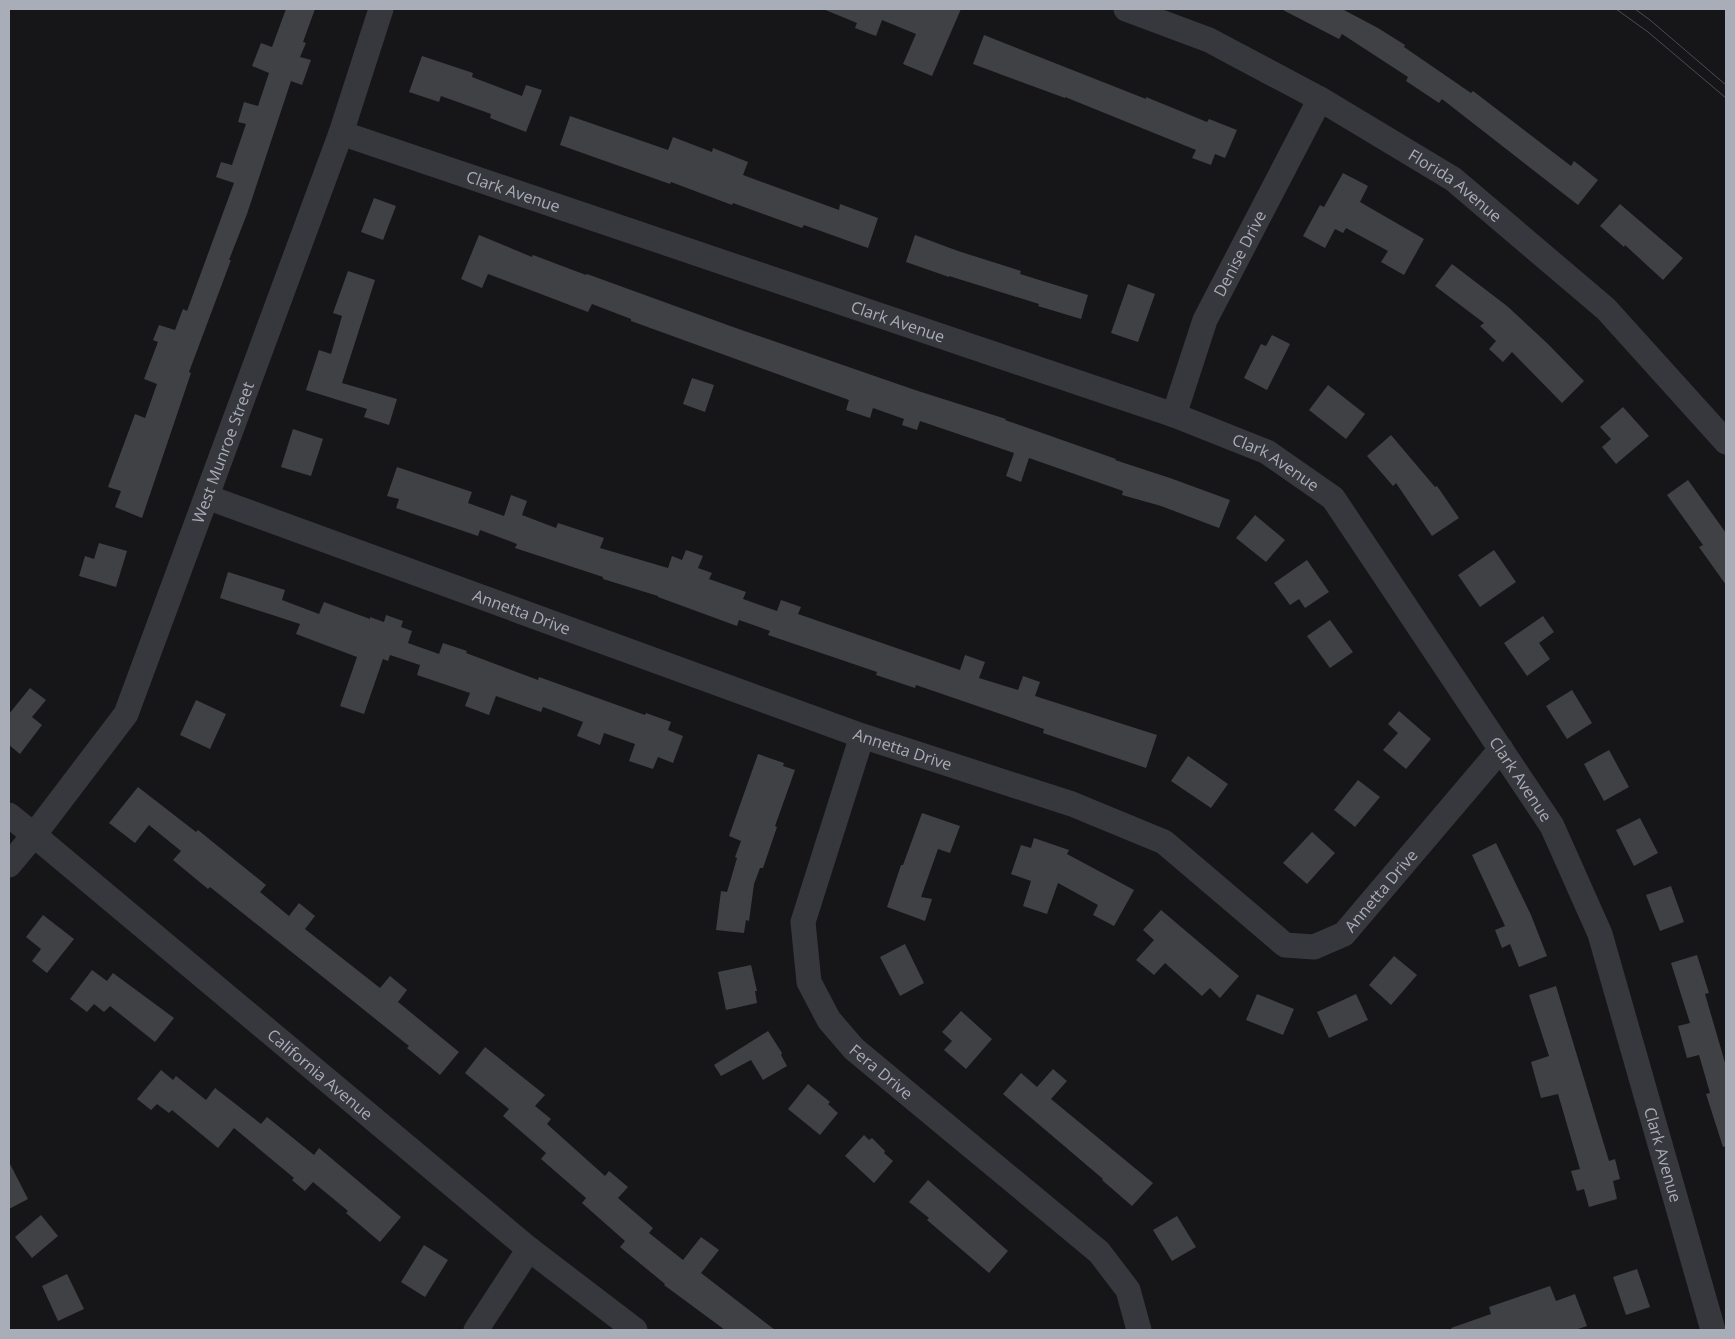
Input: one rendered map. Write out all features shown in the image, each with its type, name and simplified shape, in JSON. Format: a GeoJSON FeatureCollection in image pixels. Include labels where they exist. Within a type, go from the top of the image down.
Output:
{"type":"FeatureCollection","features":[{"type":"Feature","properties":{"kind":"street","name":"West Munroe Street"},"geometry":{"type":"LineString","coordinates":[[9,865],[126,714],[340,133],[381,9]]}},
{"type":"Feature","properties":{"kind":"street","name":"Florida Avenue"},"geometry":{"type":"LineString","coordinates":[[1126,9],[1209,40],[1320,99],[1460,185],[1606,309],[1726,442]]}},
{"type":"Feature","properties":{"kind":"street","name":"Denise Drive"},"geometry":{"type":"LineString","coordinates":[[1174,415],[1205,320],[1320,99]]}},
{"type":"Feature","properties":{"kind":"street","name":"Clark Avenue"},"geometry":{"type":"LineString","coordinates":[[340,133],[1174,415],[1267,452],[1333,498],[1552,826],[1600,934],[1713,1330]]}},
{"type":"Feature","properties":{"kind":"street","name":"Annetta Drive"},"geometry":{"type":"LineString","coordinates":[[207,497],[862,736],[1072,804],[1164,842],[1285,944],[1314,947],[1344,934],[1501,749]]}},
{"type":"Feature","properties":{"kind":"street","name":"Fera Drive"},"geometry":{"type":"LineString","coordinates":[[862,736],[803,922],[809,982],[829,1020],[854,1049],[1099,1252],[1128,1290],[1139,1330]]}},
{"type":"Feature","properties":{"kind":"street","name":"California Avenue"},"geometry":{"type":"LineString","coordinates":[[9,815],[529,1248],[635,1330]]}},
{"type":"Feature","properties":{"kind":"street"},"geometry":{"type":"LineString","coordinates":[[476,1330],[529,1248]]}},
{"type":"Feature","properties":{"kind":"building"},"geometry":{"type":"Polygon","coordinates":[[[286,9],[315,9],[303,42],[306,43],[300,57],[311,60],[302,85],[291,81],[247,214],[229,260],[231,260],[189,372],[191,373],[142,518],[115,507],[121,491],[108,487],[135,414],[145,418],[157,384],[144,379],[158,342],[153,340],[159,325],[175,330],[183,309],[187,311],[234,183],[216,177],[221,162],[232,165],[246,124],[238,122],[244,102],[258,106],[269,73],[252,66],[261,43],[272,47],[286,9]]]}},
{"type":"Feature","properties":{"kind":"building"},"geometry":{"type":"Polygon","coordinates":[[[823,9],[961,9],[932,76],[903,64],[916,34],[882,20],[876,36],[855,28],[857,23],[823,9]]]}},
{"type":"Feature","properties":{"kind":"building"},"geometry":{"type":"Polygon","coordinates":[[[1281,9],[1342,9],[1378,28],[1405,45],[1404,47],[1471,93],[1473,91],[1571,166],[1574,161],[1598,180],[1578,205],[1442,99],[1439,103],[1406,81],[1408,77],[1342,34],[1339,39],[1281,9]]]}},
{"type":"Feature","properties":{"kind":"building"},"geometry":{"type":"Polygon","coordinates":[[[984,35],[1207,122],[1209,119],[1237,130],[1225,158],[1215,154],[1211,165],[1192,158],[1196,150],[1065,97],[973,64],[984,35]]]}},
{"type":"Feature","properties":{"kind":"building"},"geometry":{"type":"Polygon","coordinates":[[[422,56],[473,73],[472,77],[522,96],[526,85],[542,90],[526,132],[490,118],[491,114],[441,96],[439,102],[409,92],[422,56]]]}},
{"type":"Feature","properties":{"kind":"building"},"geometry":{"type":"Polygon","coordinates":[[[570,116],[668,150],[673,137],[712,152],[713,148],[748,162],[743,175],[839,210],[840,204],[878,218],[868,248],[804,225],[802,228],[733,203],[732,205],[671,182],[670,184],[560,145],[570,116]]]}},
{"type":"Feature","properties":{"kind":"building"},"geometry":{"type":"Polygon","coordinates":[[[1343,173],[1368,186],[1360,202],[1424,239],[1404,275],[1381,262],[1388,251],[1346,228],[1343,233],[1335,229],[1325,248],[1303,236],[1320,205],[1324,207],[1343,173]]]}},
{"type":"Feature","properties":{"kind":"building"},"geometry":{"type":"Polygon","coordinates":[[[374,198],[396,206],[383,240],[361,232],[374,198]]]}},
{"type":"Feature","properties":{"kind":"building"},"geometry":{"type":"Polygon","coordinates":[[[1620,204],[1683,258],[1663,280],[1625,245],[1624,247],[1600,226],[1620,204]]]}},
{"type":"Feature","properties":{"kind":"building"},"geometry":{"type":"Polygon","coordinates":[[[479,235],[532,257],[533,255],[733,327],[915,390],[1006,419],[1230,500],[1219,528],[1161,506],[1122,495],[1123,491],[1029,458],[1021,482],[1006,476],[1014,453],[920,421],[917,430],[902,425],[904,419],[873,408],[870,418],[846,410],[849,400],[631,321],[631,319],[592,304],[588,312],[488,274],[482,288],[461,279],[479,235]]]}},
{"type":"Feature","properties":{"kind":"building"},"geometry":{"type":"Polygon","coordinates":[[[915,235],[1021,271],[1020,274],[1088,295],[1081,319],[906,262],[915,235]]]}},
{"type":"Feature","properties":{"kind":"building"},"geometry":{"type":"Polygon","coordinates":[[[1452,264],[1507,306],[1584,381],[1562,403],[1512,352],[1503,362],[1489,349],[1496,341],[1480,326],[1484,323],[1435,286],[1452,264]]]}},
{"type":"Feature","properties":{"kind":"building"},"geometry":{"type":"Polygon","coordinates":[[[348,271],[375,280],[342,383],[397,399],[389,425],[364,417],[367,409],[306,390],[319,350],[331,354],[342,316],[333,313],[348,271]]]}},
{"type":"Feature","properties":{"kind":"building"},"geometry":{"type":"Polygon","coordinates":[[[1128,284],[1155,294],[1138,342],[1111,333],[1128,284]]]}},
{"type":"Feature","properties":{"kind":"building"},"geometry":{"type":"Polygon","coordinates":[[[1272,335],[1290,344],[1267,390],[1244,378],[1261,344],[1266,346],[1272,335]]]}},
{"type":"Feature","properties":{"kind":"building"},"geometry":{"type":"Polygon","coordinates":[[[692,378],[714,385],[705,412],[683,404],[692,378]]]}},
{"type":"Feature","properties":{"kind":"building"},"geometry":{"type":"Polygon","coordinates":[[[1328,385],[1365,414],[1346,439],[1309,410],[1328,385]]]}},
{"type":"Feature","properties":{"kind":"building"},"geometry":{"type":"Polygon","coordinates":[[[1623,407],[1649,436],[1616,464],[1602,447],[1611,439],[1600,427],[1623,407]]]}},
{"type":"Feature","properties":{"kind":"building"},"geometry":{"type":"Polygon","coordinates":[[[293,429],[323,439],[311,476],[281,467],[293,429]]]}},
{"type":"Feature","properties":{"kind":"building"},"geometry":{"type":"Polygon","coordinates":[[[1391,435],[1435,487],[1437,486],[1459,518],[1432,536],[1396,483],[1393,486],[1367,456],[1391,435]]]}},
{"type":"Feature","properties":{"kind":"building"},"geometry":{"type":"Polygon","coordinates":[[[397,467],[472,492],[468,503],[504,516],[511,495],[527,501],[522,515],[556,528],[558,523],[604,538],[600,548],[668,568],[672,556],[682,560],[686,550],[703,556],[698,568],[712,573],[709,579],[746,592],[743,599],[777,611],[781,600],[801,607],[798,614],[960,670],[965,655],[985,662],[979,678],[1018,690],[1023,676],[1040,682],[1035,696],[1157,735],[1146,768],[1043,733],[1044,729],[916,685],[915,688],[876,675],[877,672],[768,635],[770,631],[739,620],[737,626],[658,596],[515,548],[517,544],[480,530],[478,536],[396,508],[399,499],[387,496],[397,467]]]}},
{"type":"Feature","properties":{"kind":"building"},"geometry":{"type":"Polygon","coordinates":[[[1688,480],[1726,533],[1726,585],[1699,547],[1703,545],[1667,495],[1688,480]]]}},
{"type":"Feature","properties":{"kind":"building"},"geometry":{"type":"Polygon","coordinates":[[[1255,515],[1285,540],[1266,562],[1236,538],[1255,515]]]}},
{"type":"Feature","properties":{"kind":"building"},"geometry":{"type":"Polygon","coordinates":[[[99,543],[127,551],[116,587],[79,576],[85,556],[94,559],[99,543]]]}},
{"type":"Feature","properties":{"kind":"building"},"geometry":{"type":"Polygon","coordinates":[[[1494,550],[1516,582],[1480,607],[1458,575],[1494,550]]]}},
{"type":"Feature","properties":{"kind":"building"},"geometry":{"type":"Polygon","coordinates":[[[1307,560],[1329,592],[1305,608],[1299,599],[1290,605],[1274,583],[1307,560]]]}},
{"type":"Feature","properties":{"kind":"building"},"geometry":{"type":"Polygon","coordinates":[[[228,572],[285,590],[282,600],[319,614],[324,602],[370,619],[370,617],[384,622],[386,615],[403,621],[401,627],[412,631],[408,643],[439,654],[443,643],[538,680],[539,677],[645,715],[646,713],[671,722],[668,730],[683,736],[673,763],[658,757],[653,769],[629,761],[635,744],[604,733],[600,745],[577,736],[583,722],[543,707],[541,712],[496,696],[489,715],[465,706],[470,693],[417,675],[420,665],[390,655],[388,661],[383,659],[364,714],[340,706],[357,657],[296,634],[300,624],[220,598],[228,572]]]}},
{"type":"Feature","properties":{"kind":"building"},"geometry":{"type":"Polygon","coordinates":[[[1543,616],[1554,632],[1539,643],[1550,659],[1527,676],[1504,643],[1543,616]]]}},
{"type":"Feature","properties":{"kind":"building"},"geometry":{"type":"Polygon","coordinates":[[[1330,620],[1353,652],[1330,668],[1307,636],[1330,620]]]}},
{"type":"Feature","properties":{"kind":"building"},"geometry":{"type":"Polygon","coordinates":[[[30,688],[46,700],[32,717],[42,725],[20,754],[9,745],[9,714],[30,688]]]}},
{"type":"Feature","properties":{"kind":"building"},"geometry":{"type":"Polygon","coordinates":[[[1572,690],[1592,723],[1567,739],[1546,706],[1572,690]]]}},
{"type":"Feature","properties":{"kind":"building"},"geometry":{"type":"Polygon","coordinates":[[[196,700],[226,714],[210,749],[180,735],[196,700]]]}},
{"type":"Feature","properties":{"kind":"building"},"geometry":{"type":"Polygon","coordinates":[[[1399,711],[1431,739],[1406,769],[1383,750],[1398,733],[1388,724],[1399,711]]]}},
{"type":"Feature","properties":{"kind":"building"},"geometry":{"type":"Polygon","coordinates":[[[1609,750],[1629,787],[1604,801],[1584,764],[1609,750]]]}},
{"type":"Feature","properties":{"kind":"building"},"geometry":{"type":"Polygon","coordinates":[[[758,754],[784,763],[783,766],[795,770],[775,826],[777,827],[763,868],[760,868],[754,884],[749,921],[746,920],[744,933],[716,930],[721,891],[727,892],[737,858],[735,857],[741,841],[729,836],[758,754]]]}},
{"type":"Feature","properties":{"kind":"building"},"geometry":{"type":"Polygon","coordinates":[[[1188,756],[1228,784],[1211,808],[1171,781],[1188,756]]]}},
{"type":"Feature","properties":{"kind":"building"},"geometry":{"type":"Polygon","coordinates":[[[1358,780],[1380,797],[1355,827],[1334,810],[1358,780]]]}},
{"type":"Feature","properties":{"kind":"building"},"geometry":{"type":"Polygon","coordinates":[[[138,787],[196,832],[198,830],[266,885],[260,892],[289,916],[299,903],[315,916],[305,929],[380,988],[390,976],[407,990],[398,1002],[459,1052],[440,1075],[407,1048],[409,1046],[210,887],[208,889],[173,860],[181,851],[149,825],[135,843],[109,823],[138,787]]]}},
{"type":"Feature","properties":{"kind":"building"},"geometry":{"type":"Polygon","coordinates":[[[922,813],[960,826],[950,853],[938,849],[921,897],[932,899],[925,921],[887,907],[901,865],[903,865],[922,813]]]}},
{"type":"Feature","properties":{"kind":"building"},"geometry":{"type":"Polygon","coordinates":[[[1640,818],[1658,853],[1634,866],[1616,830],[1640,818]]]}},
{"type":"Feature","properties":{"kind":"building"},"geometry":{"type":"Polygon","coordinates":[[[1312,832],[1335,853],[1307,884],[1283,863],[1312,832]]]}},
{"type":"Feature","properties":{"kind":"building"},"geometry":{"type":"Polygon","coordinates":[[[1034,838],[1069,850],[1067,854],[1134,890],[1114,926],[1093,915],[1098,905],[1058,883],[1047,914],[1023,906],[1031,881],[1011,874],[1021,845],[1031,848],[1034,838]]]}},
{"type":"Feature","properties":{"kind":"building"},"geometry":{"type":"Polygon","coordinates":[[[1496,843],[1531,915],[1547,956],[1519,967],[1510,944],[1502,948],[1495,930],[1505,926],[1472,855],[1496,843]]]}},
{"type":"Feature","properties":{"kind":"building"},"geometry":{"type":"Polygon","coordinates":[[[1671,886],[1684,922],[1660,931],[1646,895],[1671,886]]]}},
{"type":"Feature","properties":{"kind":"building"},"geometry":{"type":"Polygon","coordinates":[[[1161,910],[1239,976],[1220,998],[1210,988],[1202,996],[1165,963],[1154,975],[1136,960],[1154,940],[1143,930],[1161,910]]]}},
{"type":"Feature","properties":{"kind":"building"},"geometry":{"type":"Polygon","coordinates":[[[43,915],[74,939],[47,973],[32,961],[41,949],[26,937],[43,915]]]}},
{"type":"Feature","properties":{"kind":"building"},"geometry":{"type":"Polygon","coordinates":[[[905,944],[924,983],[900,996],[880,957],[905,944]]]}},
{"type":"Feature","properties":{"kind":"building"},"geometry":{"type":"Polygon","coordinates":[[[1697,955],[1709,993],[1705,994],[1726,1066],[1726,1146],[1723,1147],[1706,1094],[1710,1093],[1699,1055],[1687,1058],[1678,1026],[1690,1023],[1671,963],[1697,955]]]}},
{"type":"Feature","properties":{"kind":"building"},"geometry":{"type":"Polygon","coordinates":[[[1394,956],[1417,975],[1391,1005],[1369,985],[1394,956]]]}},
{"type":"Feature","properties":{"kind":"building"},"geometry":{"type":"Polygon","coordinates":[[[751,965],[757,991],[755,991],[757,1003],[726,1010],[718,972],[751,965]]]}},
{"type":"Feature","properties":{"kind":"building"},"geometry":{"type":"Polygon","coordinates":[[[92,970],[107,981],[113,973],[174,1018],[155,1042],[110,1006],[104,1012],[94,1004],[87,1012],[70,999],[92,970]]]}},
{"type":"Feature","properties":{"kind":"building"},"geometry":{"type":"Polygon","coordinates":[[[1556,986],[1609,1161],[1615,1159],[1620,1179],[1613,1181],[1617,1199],[1589,1207],[1584,1189],[1577,1191],[1571,1171],[1580,1169],[1558,1094],[1541,1098],[1531,1062],[1549,1056],[1529,995],[1556,986]]]}},
{"type":"Feature","properties":{"kind":"building"},"geometry":{"type":"Polygon","coordinates":[[[1257,994],[1294,1009],[1283,1035],[1246,1020],[1257,994]]]}},
{"type":"Feature","properties":{"kind":"building"},"geometry":{"type":"Polygon","coordinates":[[[1356,994],[1368,1020],[1329,1038],[1317,1012],[1356,994]]]}},
{"type":"Feature","properties":{"kind":"building"},"geometry":{"type":"Polygon","coordinates":[[[961,1011],[992,1039],[966,1069],[944,1050],[952,1041],[942,1032],[961,1011]]]}},
{"type":"Feature","properties":{"kind":"building"},"geometry":{"type":"Polygon","coordinates":[[[768,1031],[782,1053],[781,1055],[787,1066],[763,1080],[751,1060],[721,1076],[714,1065],[768,1031]]]}},
{"type":"Feature","properties":{"kind":"building"},"geometry":{"type":"Polygon","coordinates":[[[485,1047],[545,1095],[535,1106],[551,1119],[547,1124],[605,1176],[609,1171],[628,1187],[618,1198],[653,1228],[649,1233],[683,1260],[701,1237],[719,1250],[701,1273],[775,1330],[725,1330],[664,1285],[620,1247],[625,1241],[582,1203],[586,1198],[541,1159],[546,1153],[503,1116],[509,1109],[465,1073],[485,1047]]]}},
{"type":"Feature","properties":{"kind":"building"},"geometry":{"type":"Polygon","coordinates":[[[1053,1069],[1067,1081],[1051,1099],[1153,1183],[1132,1206],[1003,1094],[1021,1073],[1037,1087],[1053,1069]]]}},
{"type":"Feature","properties":{"kind":"building"},"geometry":{"type":"Polygon","coordinates":[[[161,1070],[173,1080],[176,1076],[206,1100],[215,1088],[261,1124],[267,1117],[314,1155],[319,1148],[401,1217],[380,1242],[346,1213],[348,1211],[313,1182],[305,1191],[292,1180],[294,1178],[234,1128],[218,1148],[172,1110],[169,1113],[157,1104],[151,1110],[137,1099],[161,1070]]]}},
{"type":"Feature","properties":{"kind":"building"},"geometry":{"type":"Polygon","coordinates":[[[808,1084],[830,1102],[828,1104],[838,1113],[820,1135],[788,1109],[808,1084]]]}},
{"type":"Feature","properties":{"kind":"building"},"geometry":{"type":"Polygon","coordinates":[[[864,1135],[869,1140],[872,1138],[893,1161],[874,1183],[845,1156],[864,1135]]]}},
{"type":"Feature","properties":{"kind":"building"},"geometry":{"type":"Polygon","coordinates":[[[9,1162],[28,1199],[9,1209],[9,1162]]]}},
{"type":"Feature","properties":{"kind":"building"},"geometry":{"type":"Polygon","coordinates":[[[928,1180],[1008,1251],[989,1273],[927,1220],[929,1218],[909,1202],[928,1180]]]}},
{"type":"Feature","properties":{"kind":"building"},"geometry":{"type":"Polygon","coordinates":[[[41,1215],[58,1236],[32,1258],[15,1237],[41,1215]]]}},
{"type":"Feature","properties":{"kind":"building"},"geometry":{"type":"Polygon","coordinates":[[[1177,1216],[1196,1247],[1172,1261],[1153,1230],[1177,1216]]]}},
{"type":"Feature","properties":{"kind":"building"},"geometry":{"type":"Polygon","coordinates":[[[424,1245],[448,1260],[425,1297],[401,1282],[424,1245]]]}},
{"type":"Feature","properties":{"kind":"building"},"geometry":{"type":"Polygon","coordinates":[[[1637,1269],[1650,1307],[1626,1315],[1613,1277],[1637,1269]]]}},
{"type":"Feature","properties":{"kind":"building"},"geometry":{"type":"Polygon","coordinates":[[[67,1274],[84,1309],[58,1321],[42,1286],[67,1274]]]}},
{"type":"Feature","properties":{"kind":"building"},"geometry":{"type":"Polygon","coordinates":[[[1550,1286],[1556,1301],[1575,1294],[1587,1326],[1575,1330],[1452,1330],[1451,1328],[1491,1314],[1489,1307],[1550,1286]]]}},
{"type":"Feature","properties":{"kind":"tram line"},"geometry":{"type":"LineString","coordinates":[[1616,9],[1648,32],[1726,98]]}},
{"type":"Feature","properties":{"kind":"tram line"},"geometry":{"type":"LineString","coordinates":[[1635,9],[1726,85]]}}]}
